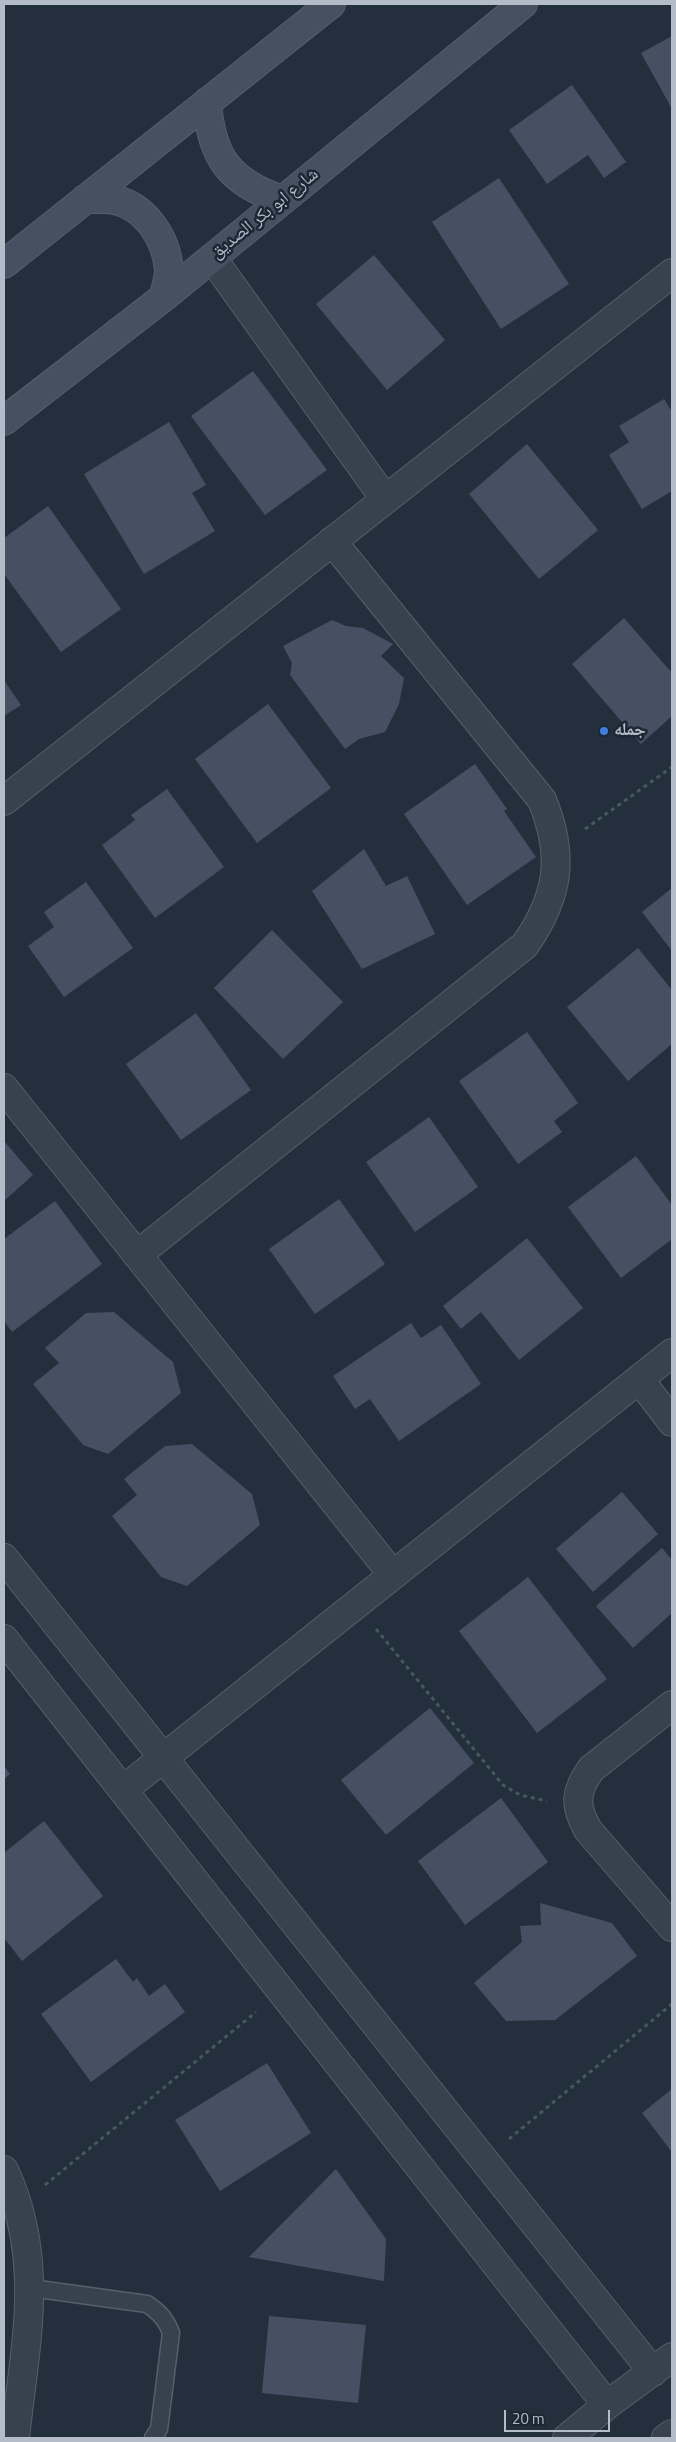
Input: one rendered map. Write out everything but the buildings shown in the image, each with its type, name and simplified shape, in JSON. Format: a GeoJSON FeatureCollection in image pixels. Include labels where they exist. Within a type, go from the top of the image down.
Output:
{"type":"FeatureCollection","features":[{"type":"Feature","properties":{"kind":"main road"},"geometry":{"type":"LineString","coordinates":[[4,264],[331,4]]}},
{"type":"Feature","properties":{"kind":"main road","name":"شارع ابو بكر الصديق"},"geometry":{"type":"LineString","coordinates":[[4,421],[164,297],[524,4]]}},
{"type":"Feature","properties":{"kind":"main road"},"geometry":{"type":"LineString","coordinates":[[207,102],[209,129],[218,154],[234,175],[256,191],[282,200]]}},
{"type":"Feature","properties":{"kind":"main road"},"geometry":{"type":"LineString","coordinates":[[86,199],[110,199],[134,208],[153,225],[165,247],[168,264],[169,272],[164,297]]}},
{"type":"Feature","properties":{"kind":"street"},"geometry":{"type":"LineString","coordinates":[[212,258],[385,499]]}},
{"type":"Feature","properties":{"kind":"street"},"geometry":{"type":"LineString","coordinates":[[4,801],[672,273]]}},
{"type":"Feature","properties":{"kind":"street"},"geometry":{"type":"LineString","coordinates":[[137,1254],[524,945],[539,924],[550,901],[556,876],[556,850],[552,824],[542,800],[332,541]]}},
{"type":"Feature","properties":{"kind":"street"},"geometry":{"type":"LineString","coordinates":[[4,1088],[393,1575]]}},
{"type":"Feature","properties":{"kind":"street"},"geometry":{"type":"LineString","coordinates":[[124,1790],[672,1352]]}},
{"type":"Feature","properties":{"kind":"street"},"geometry":{"type":"LineString","coordinates":[[639,1379],[672,1422]]}},
{"type":"Feature","properties":{"kind":"street"},"geometry":{"type":"LineString","coordinates":[[4,1558],[484,2160],[662,2365],[607,2405],[567,2438]]}},
{"type":"Feature","properties":{"kind":"street"},"geometry":{"type":"LineString","coordinates":[[4,1639],[607,2405]]}},
{"type":"Feature","properties":{"kind":"street"},"geometry":{"type":"LineString","coordinates":[[672,1705],[591,1769],[582,1783],[577,1798],[580,1816],[588,1830],[672,1926]]}},
{"type":"Feature","properties":{"kind":"street"},"geometry":{"type":"LineString","coordinates":[[4,2170],[19,2206],[28,2247],[31,2288],[15,2438]]}},
{"type":"Feature","properties":{"kind":"street"},"geometry":{"type":"LineString","coordinates":[[666,2438],[672,2434]]}},
{"type":"Feature","properties":{"kind":"lane"},"geometry":{"type":"LineString","coordinates":[[31,2288],[147,2304],[159,2311],[171,2333],[159,2429],[153,2438]]}},
{"type":"Feature","properties":{"kind":"path"},"geometry":{"type":"LineString","coordinates":[[556,850],[672,767]]}},
{"type":"Feature","properties":{"kind":"path"},"geometry":{"type":"LineString","coordinates":[[356,1605],[503,1785],[520,1795],[538,1801],[558,1802],[577,1798]]}},
{"type":"Feature","properties":{"kind":"path"},"geometry":{"type":"LineString","coordinates":[[19,2206],[282,1991]]}},
{"type":"Feature","properties":{"kind":"path"},"geometry":{"type":"LineString","coordinates":[[484,2160],[672,2004]]}},
{"type":"Feature","properties":{"kind":"place","name":"جمله"},"geometry":{"type":"Point","coordinates":[604,731]}}]}
